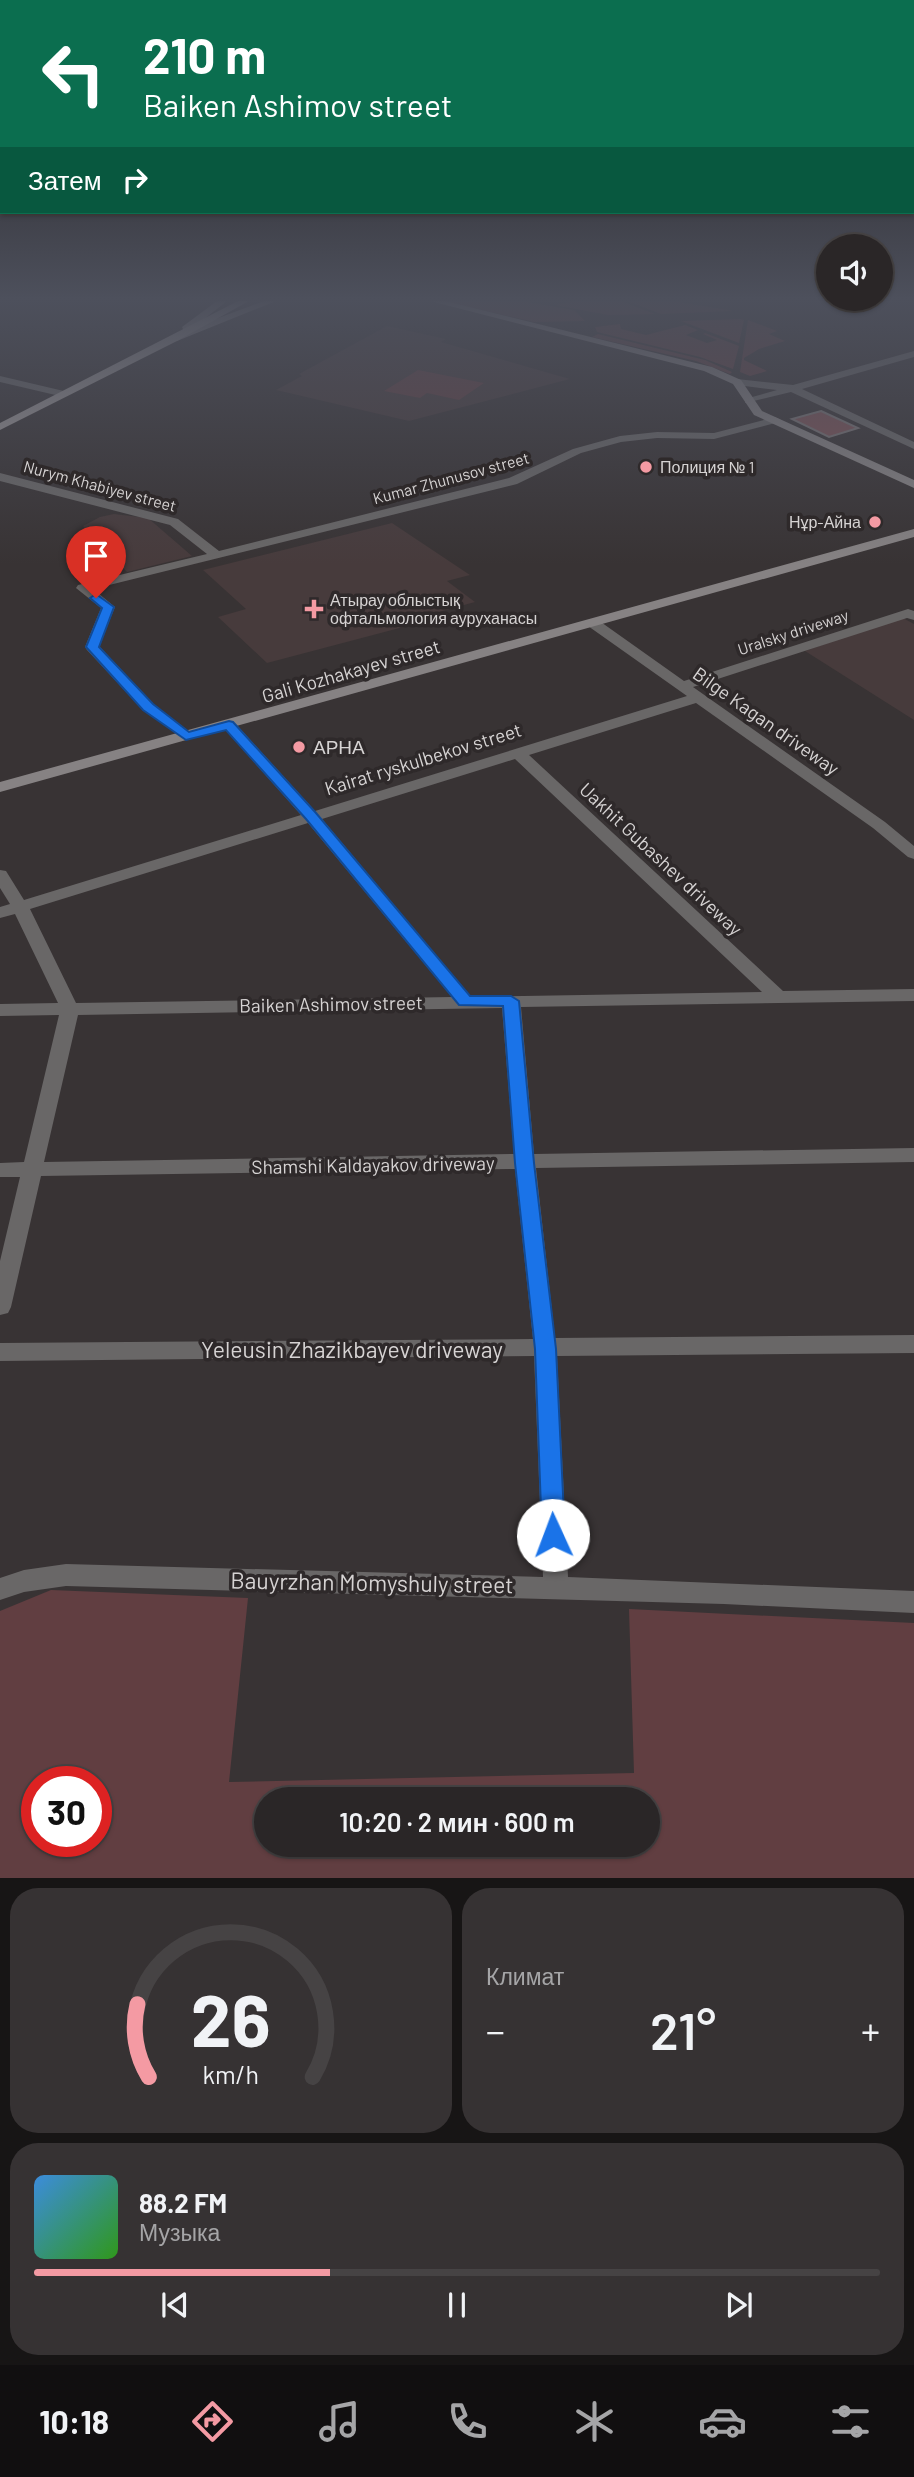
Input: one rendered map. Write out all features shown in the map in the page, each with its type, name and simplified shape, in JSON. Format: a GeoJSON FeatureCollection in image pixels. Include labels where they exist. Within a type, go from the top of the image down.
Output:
{"type":"FeatureCollection","features":[{"type":"Feature","properties":{"kind":"main road"},"geometry":{"type":"LineString","coordinates":[[0,426],[75,389]]}},
{"type":"Feature","properties":{"kind":"street"},"geometry":{"type":"LineString","coordinates":[[41,389],[64,394]]}},
{"type":"Feature","properties":{"kind":"street"},"geometry":{"type":"LineString","coordinates":[[741,389],[758,413],[914,484]]}},
{"type":"Feature","properties":{"kind":"street"},"geometry":{"type":"LineString","coordinates":[[749,401],[789,389]]}},
{"type":"Feature","properties":{"kind":"street"},"geometry":{"type":"LineString","coordinates":[[792,389],[914,446]]}},
{"type":"Feature","properties":{"kind":"street","name":"Kumar Zhunusov street"},"geometry":{"type":"LineString","coordinates":[[217,555],[513,481],[578,451],[620,439],[657,435],[713,436],[775,420]]}},
{"type":"Feature","properties":{"kind":"street","name":"Nurym Khabiyev street"},"geometry":{"type":"LineString","coordinates":[[0,477],[174,522],[217,555]]}},
{"type":"Feature","properties":{"kind":"street","name":"Gali Kozhakayev street"},"geometry":{"type":"LineString","coordinates":[[0,787],[914,533]]}},
{"type":"Feature","properties":{"kind":"street"},"geometry":{"type":"LineString","coordinates":[[186,736],[148,707],[92,647],[108,607],[83,588],[217,555]]}},
{"type":"Feature","properties":{"kind":"street","name":"Uralsky driveway"},"geometry":{"type":"LineString","coordinates":[[683,686],[908,613],[914,616]]}},
{"type":"Feature","properties":{"kind":"street","name":"Bilge Kagan driveway"},"geometry":{"type":"LineString","coordinates":[[593,624],[879,825],[914,855]]}},
{"type":"Feature","properties":{"kind":"street","name":"Kairat ryskulbekov street"},"geometry":{"type":"LineString","coordinates":[[0,913],[698,697]]}},
{"type":"Feature","properties":{"kind":"street"},"geometry":{"type":"LineString","coordinates":[[229,725],[311,816],[465,1001]]}},
{"type":"Feature","properties":{"kind":"street","name":"Uakhit Gubashev driveway"},"geometry":{"type":"LineString","coordinates":[[517,752],[777,996]]}},
{"type":"Feature","properties":{"kind":"street"},"geometry":{"type":"LineString","coordinates":[[0,875],[20,907],[70,1009],[0,1307]]}},
{"type":"Feature","properties":{"kind":"street","name":"Baiken Ashimov street"},"geometry":{"type":"LineString","coordinates":[[0,1010],[914,995]]}},
{"type":"Feature","properties":{"kind":"street"},"geometry":{"type":"LineString","coordinates":[[511,1001],[545,1349],[556,1588]]}},
{"type":"Feature","properties":{"kind":"street","name":"Shamshi Kaldayakov driveway"},"geometry":{"type":"LineString","coordinates":[[0,1170],[914,1155]]}},
{"type":"Feature","properties":{"kind":"street","name":"Yeleusin Zhazikbayev driveway"},"geometry":{"type":"LineString","coordinates":[[0,1352],[914,1344]]}},
{"type":"Feature","properties":{"kind":"street","name":"Bauyrzhan Momyshuly street"},"geometry":{"type":"LineString","coordinates":[[0,1589],[24,1581],[65,1575],[556,1588],[914,1602]]}},
{"type":"Feature","properties":{"kind":"shaded area"},"geometry":{"type":"Polygon","coordinates":[[[279,389],[533,389],[409,421],[276,390],[279,389]]]}},
{"type":"Feature","properties":{"kind":"shaded area"},"geometry":{"type":"Polygon","coordinates":[[[388,389],[476,389],[459,400],[427,393],[420,398],[384,391],[388,389]]]}},
{"type":"Feature","properties":{"kind":"shaded area"},"geometry":{"type":"Polygon","coordinates":[[[114,514],[148,518],[192,556],[127,572],[83,526],[100,517],[114,514]]]}},
{"type":"Feature","properties":{"kind":"shaded area"},"geometry":{"type":"Polygon","coordinates":[[[392,523],[470,575],[447,581],[475,602],[406,621],[411,625],[267,663],[218,617],[246,609],[203,570],[392,523]]]}},
{"type":"Feature","properties":{"kind":"shaded area"},"geometry":{"type":"Polygon","coordinates":[[[901,617],[914,624],[914,720],[805,651],[901,617]]]}},
{"type":"Feature","properties":{"kind":"shaded area"},"geometry":{"type":"Polygon","coordinates":[[[51,1590],[248,1598],[229,1782],[634,1773],[629,1609],[914,1623],[914,1878],[0,1878],[0,1611],[51,1590]]]}},
{"type":"Feature","properties":{"kind":"building"},"geometry":{"type":"Polygon","coordinates":[[[821,411],[858,428],[829,437],[792,419],[821,411]]]}},
{"type":"Feature","properties":{"kind":"place","name":"Полиция № 1"},"geometry":{"type":"Point","coordinates":[646,467]}},
{"type":"Feature","properties":{"kind":"place","name":"Нұр-Айна"},"geometry":{"type":"Point","coordinates":[875,522]}},
{"type":"Feature","properties":{"kind":"place","name":"Атырау облыстық офтальмология ауруханасы"},"geometry":{"type":"Point","coordinates":[314,609]}},
{"type":"Feature","properties":{"kind":"place","name":"АРНА"},"geometry":{"type":"Point","coordinates":[299,747]}},
{"type":"Feature","properties":{"kind":"route"},"geometry":{"type":"LineString","coordinates":[[96,598],[108,607],[92,647],[148,707],[186,736],[229,725],[311,816],[465,1001],[511,1001],[545,1349],[553,1535]]}}]}
